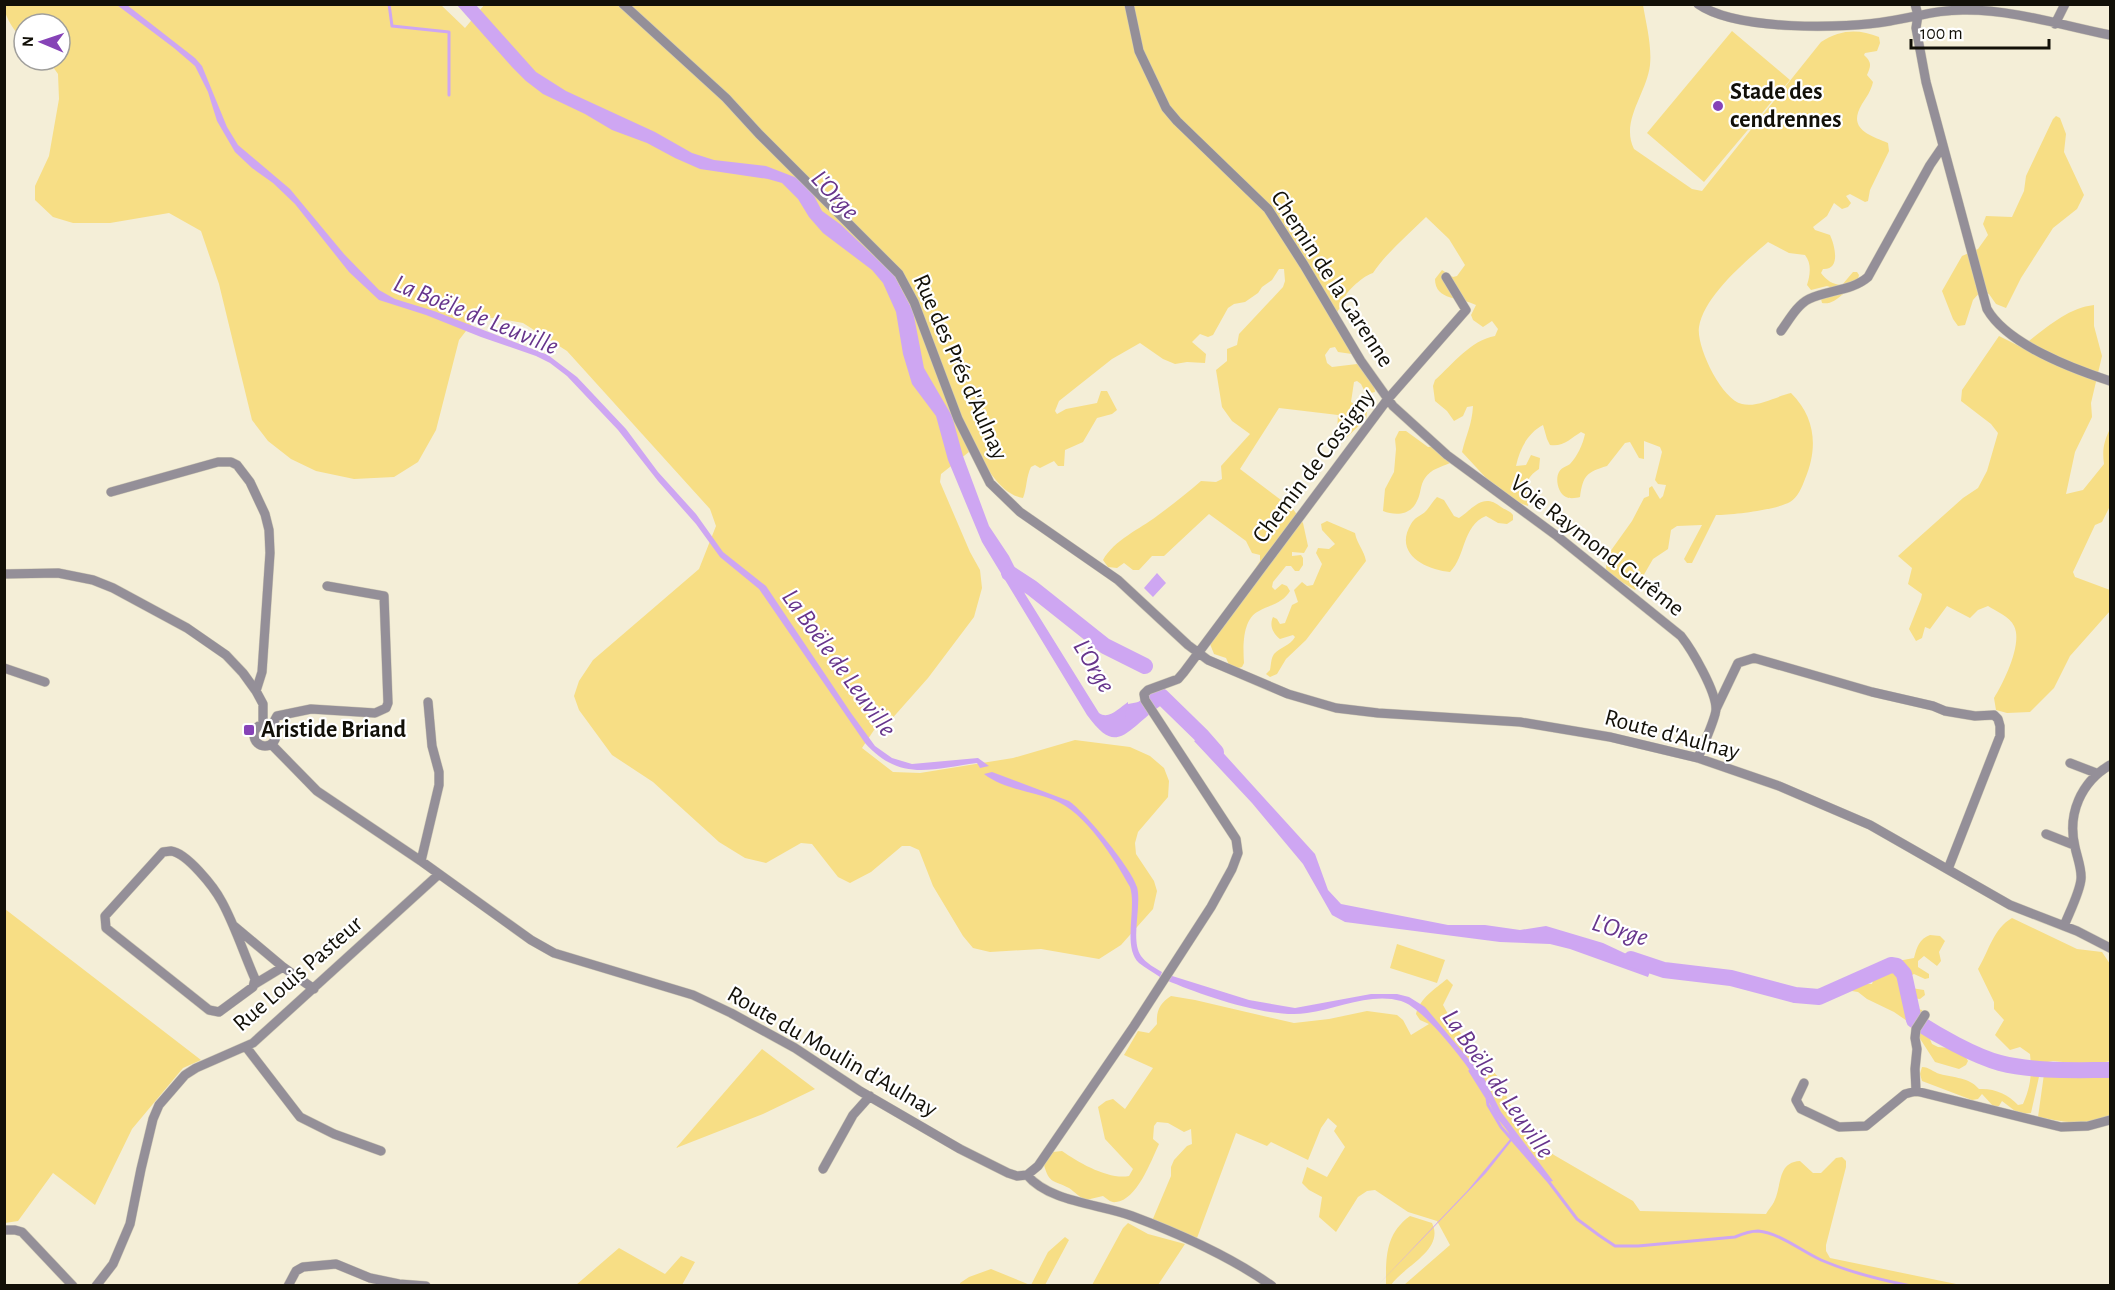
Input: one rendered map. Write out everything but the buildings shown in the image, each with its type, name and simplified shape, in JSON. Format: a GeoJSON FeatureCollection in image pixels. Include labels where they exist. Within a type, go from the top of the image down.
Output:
{"type":"FeatureCollection","features":[{"type":"Feature","properties":{"kind":"street","name":"Rue des Prés d'Aulnay"},"geometry":{"type":"LineString","coordinates":[[623,4],[726,98],[899,274],[914,302],[958,419],[990,483],[1020,512],[1124,585],[1198,652]]}},
{"type":"Feature","properties":{"kind":"street","name":"Chemin de la Garenne"},"geometry":{"type":"LineString","coordinates":[[1130,4],[1139,51],[1166,108],[1268,209],[1387,400]]}},
{"type":"Feature","properties":{"kind":"street"},"geometry":{"type":"LineString","coordinates":[[1698,4],[1717,15],[1772,24],[1816,26],[1874,23],[1951,10],[1983,10],[2110,35]]}},
{"type":"Feature","properties":{"kind":"street"},"geometry":{"type":"LineString","coordinates":[[1915,4],[1918,15],[1916,28],[1926,81],[1982,293],[1992,318],[2025,344],[2078,370],[2110,381]]}},
{"type":"Feature","properties":{"kind":"street"},"geometry":{"type":"LineString","coordinates":[[2055,24],[2065,4]]}},
{"type":"Feature","properties":{"kind":"street"},"geometry":{"type":"LineString","coordinates":[[1781,332],[1798,308],[1808,299],[1847,288],[1863,282],[1868,277],[1930,165],[1943,146]]}},
{"type":"Feature","properties":{"kind":"street","name":"Chemin de Cossigny"},"geometry":{"type":"LineString","coordinates":[[1027,1175],[1038,1166],[1161,983],[1219,892],[1232,869],[1238,852],[1236,839],[1145,700],[1144,694],[1148,690],[1178,679],[1387,400],[1466,310],[1446,277]]}},
{"type":"Feature","properties":{"kind":"street","name":"Voie Raymond Gurême"},"geometry":{"type":"LineString","coordinates":[[1387,400],[1447,455],[1557,536],[1681,636],[1696,657],[1716,709]]}},
{"type":"Feature","properties":{"kind":"street"},"geometry":{"type":"LineString","coordinates":[[111,492],[218,462],[231,462],[244,473],[265,514],[269,530],[270,553],[262,672],[256,691]]}},
{"type":"Feature","properties":{"kind":"street"},"geometry":{"type":"LineString","coordinates":[[4,574],[58,573],[93,580],[113,588],[187,628],[226,655],[256,691],[263,704],[267,726],[276,734],[271,744],[262,746],[256,741],[254,733],[259,726],[267,726],[277,716],[302,710],[375,713],[386,708],[388,703],[384,596],[327,586]]}},
{"type":"Feature","properties":{"kind":"street","name":"Route d'Aulnay"},"geometry":{"type":"LineString","coordinates":[[1198,652],[1208,660],[1288,694],[1336,708],[1520,722],[1610,737],[1698,758],[1779,786],[1838,810],[1870,825],[2010,905],[2108,943]]}},
{"type":"Feature","properties":{"kind":"street"},"geometry":{"type":"LineString","coordinates":[[1698,758],[1716,709],[1738,663],[1754,658],[1945,711],[1975,716],[1994,716],[1998,719],[2000,736],[1948,869]]}},
{"type":"Feature","properties":{"kind":"street"},"geometry":{"type":"LineString","coordinates":[[4,668],[45,682]]}},
{"type":"Feature","properties":{"kind":"street"},"geometry":{"type":"LineString","coordinates":[[420,861],[439,785],[439,772],[432,746],[428,702]]}},
{"type":"Feature","properties":{"kind":"street","name":"Route du Moulin d'Aulnay"},"geometry":{"type":"LineString","coordinates":[[271,744],[317,791],[420,861],[509,926],[554,953],[693,995],[795,1048],[960,1149],[1008,1173],[1017,1176],[1027,1175]]}},
{"type":"Feature","properties":{"kind":"street"},"geometry":{"type":"LineString","coordinates":[[2070,763],[2096,773]]}},
{"type":"Feature","properties":{"kind":"street"},"geometry":{"type":"LineString","coordinates":[[2064,926],[2082,879],[2074,845],[2073,826],[2077,804],[2084,788],[2096,773],[2110,765]]}},
{"type":"Feature","properties":{"kind":"street"},"geometry":{"type":"LineString","coordinates":[[2046,834],[2074,845]]}},
{"type":"Feature","properties":{"kind":"street"},"geometry":{"type":"LineString","coordinates":[[255,984],[255,979],[222,900],[197,869],[179,852],[163,852],[105,916],[106,928],[213,1012],[219,1012],[255,984],[283,967]]}},
{"type":"Feature","properties":{"kind":"street","name":"Rue Louis Pasteur"},"geometry":{"type":"LineString","coordinates":[[96,1286],[113,1264],[130,1224],[153,1119],[159,1105],[185,1075],[253,1043],[438,875]]}},
{"type":"Feature","properties":{"kind":"street"},"geometry":{"type":"LineString","coordinates":[[232,924],[283,967],[314,989]]}},
{"type":"Feature","properties":{"kind":"street"},"geometry":{"type":"LineString","coordinates":[[1916,1091],[1914,1069],[1916,1029],[1925,1015]]}},
{"type":"Feature","properties":{"kind":"street"},"geometry":{"type":"LineString","coordinates":[[246,1047],[300,1117],[326,1130],[381,1151]]}},
{"type":"Feature","properties":{"kind":"street"},"geometry":{"type":"LineString","coordinates":[[1804,1083],[1796,1100],[1801,1109],[1839,1127],[1866,1126],[1905,1094],[1916,1091],[2061,1127],[2088,1126],[2110,1120]]}},
{"type":"Feature","properties":{"kind":"street"},"geometry":{"type":"LineString","coordinates":[[823,1169],[853,1115],[870,1096]]}},
{"type":"Feature","properties":{"kind":"street"},"geometry":{"type":"LineString","coordinates":[[1027,1175],[1035,1185],[1070,1199],[1113,1210],[1167,1230],[1217,1254],[1272,1286]]}},
{"type":"Feature","properties":{"kind":"street"},"geometry":{"type":"LineString","coordinates":[[4,1230],[22,1232],[73,1286]]}},
{"type":"Feature","properties":{"kind":"street"},"geometry":{"type":"LineString","coordinates":[[288,1286],[296,1271],[303,1267],[336,1264],[368,1282],[426,1286]]}},
{"type":"Feature","properties":{"kind":"shaded area"},"geometry":{"type":"Polygon","coordinates":[[[485,4],[1643,5],[1650,65],[1632,118],[1631,138],[1634,149],[1692,189],[1702,191],[1821,42],[1843,33],[1857,32],[1879,37],[1880,43],[1877,51],[1864,55],[1870,64],[1867,75],[1873,82],[1857,120],[1867,134],[1888,143],[1889,151],[1870,190],[1868,201],[1865,202],[1850,194],[1846,196],[1851,203],[1848,207],[1842,209],[1834,203],[1827,216],[1813,227],[1815,230],[1830,235],[1834,245],[1834,262],[1821,273],[1825,278],[1842,285],[1853,272],[1859,275],[1842,296],[1832,302],[1822,303],[1821,299],[1828,296],[1833,288],[1827,286],[1811,290],[1807,285],[1810,266],[1805,255],[1789,253],[1768,242],[1717,291],[1702,315],[1699,336],[1702,346],[1712,371],[1726,393],[1734,400],[1748,405],[1791,393],[1806,413],[1813,445],[1809,467],[1799,492],[1790,502],[1783,505],[1743,513],[1716,515],[1692,563],[1687,563],[1684,559],[1702,525],[1677,526],[1671,530],[1668,549],[1653,559],[1635,590],[1610,575],[1606,569],[1607,556],[1632,521],[1644,498],[1649,496],[1649,488],[1652,486],[1660,499],[1663,496],[1666,485],[1658,484],[1655,480],[1662,452],[1660,447],[1644,441],[1644,459],[1639,458],[1630,442],[1625,443],[1607,466],[1587,476],[1580,497],[1569,498],[1559,489],[1558,475],[1561,469],[1575,458],[1585,434],[1581,432],[1563,443],[1550,445],[1543,425],[1525,442],[1516,466],[1526,465],[1531,455],[1540,458],[1539,469],[1528,481],[1528,506],[1506,498],[1500,488],[1487,479],[1462,452],[1473,406],[1467,407],[1463,416],[1454,421],[1447,411],[1435,401],[1433,386],[1435,380],[1470,347],[1495,336],[1498,329],[1492,321],[1483,327],[1473,320],[1471,315],[1476,305],[1444,295],[1439,291],[1435,279],[1442,270],[1453,277],[1457,276],[1465,265],[1449,239],[1426,217],[1391,251],[1373,273],[1351,289],[1333,317],[1352,354],[1338,352],[1335,347],[1330,348],[1325,355],[1327,363],[1332,367],[1357,364],[1374,385],[1375,392],[1366,394],[1361,384],[1354,382],[1351,402],[1367,412],[1366,419],[1346,438],[1338,428],[1338,415],[1279,408],[1240,469],[1293,509],[1303,523],[1308,546],[1304,553],[1292,552],[1292,556],[1301,555],[1303,558],[1303,565],[1299,571],[1286,566],[1273,582],[1272,587],[1275,590],[1282,584],[1287,586],[1290,591],[1287,595],[1259,611],[1249,620],[1245,634],[1242,667],[1235,669],[1230,667],[1226,658],[1214,654],[1210,644],[1260,561],[1260,555],[1252,553],[1246,541],[1209,514],[1164,556],[1152,556],[1139,570],[1133,570],[1124,563],[1117,568],[1108,567],[1103,560],[1120,541],[1157,516],[1201,481],[1216,482],[1222,479],[1221,466],[1250,434],[1232,421],[1222,407],[1216,370],[1227,361],[1227,349],[1237,345],[1239,334],[1283,287],[1284,269],[1279,269],[1272,280],[1258,293],[1245,302],[1228,308],[1213,335],[1208,337],[1200,334],[1192,342],[1206,354],[1205,363],[1175,364],[1163,359],[1140,343],[1112,359],[1059,401],[1055,411],[1057,414],[1066,409],[1097,403],[1101,391],[1107,391],[1117,410],[1112,414],[1097,418],[1083,442],[1065,450],[1064,466],[1058,466],[1054,461],[1040,468],[1035,465],[1031,467],[1023,498],[1015,496],[1001,486],[974,448],[941,474],[940,482],[980,570],[982,588],[974,617],[928,678],[889,722],[874,730],[862,748],[893,772],[920,773],[1013,758],[1075,740],[1130,747],[1150,756],[1164,768],[1169,781],[1168,797],[1138,832],[1135,843],[1136,854],[1154,881],[1157,891],[1153,909],[1121,945],[1099,959],[1041,949],[990,952],[973,948],[963,936],[933,886],[919,850],[910,846],[902,846],[871,872],[850,883],[838,877],[812,844],[801,843],[766,863],[745,858],[719,842],[653,782],[612,755],[579,710],[574,696],[579,681],[593,660],[699,569],[716,526],[710,509],[567,351],[523,323],[495,318],[476,318],[459,340],[436,430],[418,462],[394,477],[354,479],[316,471],[291,459],[268,441],[252,420],[219,284],[201,231],[169,213],[110,223],[73,223],[53,217],[35,200],[35,186],[49,156],[59,99],[57,72],[72,72],[72,12],[12,12],[12,26],[4,5],[441,5],[465,28],[485,4]]]}},
{"type":"Feature","properties":{"kind":"shaded area"},"geometry":{"type":"Polygon","coordinates":[[[117,5],[127,5],[195,58],[202,66],[227,127],[238,145],[290,189],[344,254],[379,290],[395,299],[434,311],[548,355],[577,377],[626,429],[658,472],[696,514],[723,552],[766,586],[875,746],[892,758],[912,764],[978,758],[989,766],[980,768],[977,763],[917,770],[891,763],[878,755],[865,743],[759,589],[720,557],[696,524],[618,430],[567,376],[536,356],[379,300],[349,272],[295,204],[235,152],[217,121],[208,92],[195,66],[117,5]]]}},
{"type":"Feature","properties":{"kind":"shaded area"},"geometry":{"type":"Polygon","coordinates":[[[457,5],[476,5],[536,72],[566,91],[655,132],[692,153],[714,160],[766,166],[797,178],[813,194],[822,211],[840,224],[894,275],[913,311],[924,368],[952,416],[963,456],[989,526],[1009,556],[1025,594],[1099,713],[1110,714],[1128,702],[1128,704],[1144,701],[1151,713],[1133,729],[1118,737],[1104,734],[1087,715],[982,542],[948,460],[936,416],[912,384],[903,354],[896,312],[883,283],[872,270],[823,233],[809,217],[798,199],[782,183],[700,169],[647,143],[612,130],[543,94],[512,67],[457,5]]]}},
{"type":"Feature","properties":{"kind":"shaded area","name":"Stade des cendrennes"},"geometry":{"type":"Polygon","coordinates":[[[1732,31],[1790,80],[1704,182],[1647,133],[1732,31]]]}},
{"type":"Feature","properties":{"kind":"shaded area"},"geometry":{"type":"Polygon","coordinates":[[[2056,116],[2060,118],[2066,134],[2064,152],[2084,195],[2077,209],[2053,228],[2021,278],[2006,308],[1996,304],[1989,294],[1981,291],[1973,300],[1965,325],[1958,326],[1942,291],[1962,256],[1978,249],[1988,235],[1983,224],[1986,216],[2012,217],[2024,191],[2026,176],[2056,116]]]}},
{"type":"Feature","properties":{"kind":"shaded area"},"geometry":{"type":"Polygon","coordinates":[[[2094,305],[2094,326],[2102,356],[2091,403],[2092,417],[2075,452],[2066,494],[2083,490],[2104,464],[2104,446],[2110,429],[2110,506],[2102,522],[2095,525],[2073,572],[2075,577],[2110,590],[2110,611],[2070,656],[2054,688],[2030,712],[2007,713],[1996,710],[1994,698],[2007,673],[2014,652],[2016,633],[2012,623],[2003,614],[1988,606],[1978,610],[1970,618],[1947,606],[1930,629],[1925,627],[1922,638],[1916,641],[1909,629],[1922,594],[1908,584],[1912,568],[1898,556],[1963,498],[1978,488],[1987,471],[1998,433],[1991,424],[1961,401],[1962,390],[1999,336],[2021,347],[2064,315],[2094,305]]]}},
{"type":"Feature","properties":{"kind":"shaded area"},"geometry":{"type":"Polygon","coordinates":[[[1399,431],[1406,431],[1428,447],[1440,446],[1449,452],[1450,463],[1427,475],[1417,501],[1411,509],[1407,512],[1393,514],[1383,511],[1385,489],[1394,472],[1395,439],[1399,431]]]}},
{"type":"Feature","properties":{"kind":"shaded area"},"geometry":{"type":"Polygon","coordinates":[[[1437,497],[1444,500],[1454,516],[1459,518],[1479,503],[1489,501],[1510,512],[1513,520],[1507,524],[1498,523],[1486,516],[1472,527],[1459,558],[1450,572],[1431,568],[1415,558],[1409,552],[1406,544],[1412,522],[1425,512],[1437,497]]]}},
{"type":"Feature","properties":{"kind":"shaded area"},"geometry":{"type":"Polygon","coordinates":[[[1327,521],[1355,533],[1366,561],[1306,640],[1286,659],[1277,674],[1270,677],[1266,674],[1270,670],[1274,654],[1295,637],[1293,635],[1280,639],[1272,629],[1273,617],[1280,624],[1285,623],[1292,605],[1298,602],[1294,590],[1302,582],[1307,586],[1313,585],[1322,564],[1316,553],[1318,548],[1329,549],[1335,544],[1322,530],[1321,524],[1327,521]]]}},
{"type":"Feature","properties":{"kind":"shaded area"},"geometry":{"type":"Polygon","coordinates":[[[1157,573],[1166,583],[1153,597],[1144,588],[1157,573]]]}},
{"type":"Feature","properties":{"kind":"shaded area"},"geometry":{"type":"Polygon","coordinates":[[[1206,734],[1315,854],[1328,890],[1341,904],[1448,925],[1485,925],[1520,930],[1546,926],[1603,943],[1652,966],[1648,977],[1550,944],[1500,942],[1345,922],[1332,915],[1303,864],[1252,803],[1194,741],[1206,734]]]}},
{"type":"Feature","properties":{"kind":"shaded area"},"geometry":{"type":"Polygon","coordinates":[[[992,772],[1069,801],[1107,841],[1127,868],[1137,887],[1136,941],[1138,949],[1145,961],[1162,972],[1160,977],[1139,963],[1134,956],[1131,947],[1132,896],[1130,887],[1098,837],[1066,806],[1000,783],[984,774],[992,772]]]}},
{"type":"Feature","properties":{"kind":"shaded area"},"geometry":{"type":"Polygon","coordinates":[[[5,909],[201,1060],[183,1068],[132,1129],[95,1205],[53,1173],[18,1221],[5,1223],[5,909]]]}},
{"type":"Feature","properties":{"kind":"shaded area"},"geometry":{"type":"Polygon","coordinates":[[[2012,918],[2077,949],[2102,952],[2110,964],[2110,1061],[2092,1065],[2053,1061],[2042,1063],[2031,1113],[2019,1114],[2002,1101],[1999,1106],[1994,1107],[1982,1094],[1978,1099],[1972,1100],[1922,1081],[1920,1074],[1922,1067],[1927,1068],[1940,1074],[1966,1080],[1979,1089],[2000,1092],[2018,1105],[2023,1104],[2030,1079],[2030,1054],[2020,1047],[2010,1050],[1995,1035],[2004,1020],[1994,1009],[1994,1002],[1978,969],[2000,928],[2012,918]]]}},
{"type":"Feature","properties":{"kind":"shaded area"},"geometry":{"type":"Polygon","coordinates":[[[1930,935],[1940,936],[1945,941],[1939,952],[1941,961],[1937,966],[1924,956],[1918,961],[1918,967],[1929,974],[1929,978],[1925,979],[1914,974],[1910,976],[1911,988],[1924,990],[1925,995],[1920,999],[1904,997],[1903,1001],[1907,1006],[1922,1010],[1922,1020],[1932,1044],[1964,1054],[1968,1061],[1959,1069],[1935,1062],[1910,1023],[1858,992],[1852,991],[1851,986],[1854,983],[1872,984],[1874,978],[1889,971],[1898,961],[1914,958],[1921,941],[1930,935]]]}},
{"type":"Feature","properties":{"kind":"shaded area"},"geometry":{"type":"Polygon","coordinates":[[[1397,944],[1445,960],[1437,983],[1390,968],[1397,944]]]}},
{"type":"Feature","properties":{"kind":"shaded area"},"geometry":{"type":"Polygon","coordinates":[[[1169,975],[1249,1000],[1295,1008],[1371,994],[1397,994],[1409,997],[1425,1007],[1483,1076],[1501,1112],[1553,1181],[1546,1180],[1513,1139],[1486,1173],[1378,1285],[1468,1190],[1511,1138],[1495,1115],[1475,1078],[1433,1025],[1401,1001],[1366,1000],[1318,1011],[1291,1014],[1255,1009],[1197,992],[1166,980],[1169,975]]]}},
{"type":"Feature","properties":{"kind":"shaded area"},"geometry":{"type":"Polygon","coordinates":[[[1447,979],[1453,985],[1443,1005],[1454,1025],[1498,1077],[1522,1131],[1554,1155],[1633,1201],[1640,1211],[1766,1214],[1774,1202],[1781,1176],[1787,1166],[1800,1161],[1813,1173],[1821,1173],[1836,1158],[1842,1157],[1846,1161],[1846,1167],[1826,1245],[1830,1258],[1961,1285],[1404,1285],[1450,1245],[1437,1221],[1408,1212],[1375,1190],[1367,1191],[1358,1197],[1336,1232],[1319,1217],[1322,1197],[1302,1183],[1307,1167],[1327,1177],[1345,1147],[1334,1131],[1337,1126],[1328,1118],[1321,1128],[1308,1160],[1271,1142],[1267,1146],[1236,1133],[1197,1238],[1152,1221],[1171,1176],[1174,1160],[1187,1146],[1192,1144],[1191,1129],[1184,1132],[1168,1123],[1157,1122],[1154,1126],[1153,1139],[1159,1144],[1137,1187],[1124,1200],[1112,1202],[1103,1196],[1086,1200],[1069,1188],[1053,1181],[1048,1175],[1044,1165],[1053,1152],[1062,1151],[1103,1173],[1121,1177],[1129,1176],[1133,1169],[1105,1139],[1098,1107],[1113,1099],[1125,1109],[1153,1068],[1124,1055],[1138,1031],[1149,1033],[1157,1024],[1160,1008],[1171,996],[1294,1023],[1367,1011],[1397,1015],[1403,1020],[1411,1035],[1429,1024],[1420,1020],[1416,1014],[1418,1008],[1428,994],[1447,979]]]}},
{"type":"Feature","properties":{"kind":"shaded area"},"geometry":{"type":"Polygon","coordinates":[[[762,1049],[815,1089],[763,1114],[676,1148],[762,1049]]]}},
{"type":"Feature","properties":{"kind":"shaded area"},"geometry":{"type":"Polygon","coordinates":[[[2045,1067],[2088,1074],[2110,1072],[2110,1115],[2084,1122],[2066,1122],[2038,1117],[2045,1067]]]}},
{"type":"Feature","properties":{"kind":"shaded area"},"geometry":{"type":"Polygon","coordinates":[[[1410,1216],[1432,1223],[1435,1233],[1433,1241],[1421,1257],[1391,1285],[1386,1285],[1387,1256],[1391,1239],[1410,1216]]]}},
{"type":"Feature","properties":{"kind":"shaded area"},"geometry":{"type":"Polygon","coordinates":[[[1128,1223],[1148,1234],[1185,1244],[1158,1285],[1092,1285],[1123,1228],[1128,1223]]]}},
{"type":"Feature","properties":{"kind":"shaded area"},"geometry":{"type":"Polygon","coordinates":[[[1065,1237],[1069,1240],[1045,1285],[1031,1285],[1048,1252],[1065,1237]]]}},
{"type":"Feature","properties":{"kind":"shaded area"},"geometry":{"type":"Polygon","coordinates":[[[619,1248],[665,1274],[681,1256],[695,1262],[682,1285],[576,1285],[619,1248]]]}},
{"type":"Feature","properties":{"kind":"shaded area"},"geometry":{"type":"Polygon","coordinates":[[[991,1269],[1030,1285],[960,1285],[969,1277],[991,1269]]]}},
{"type":"Feature","properties":{"kind":"waterway"},"geometry":{"type":"LineString","coordinates":[[389,4],[392,26],[449,32],[449,95]]}},
{"type":"Feature","properties":{"kind":"waterway","name":"L'Orge"},"geometry":{"type":"LineString","coordinates":[[1009,573],[1032,588],[1105,646],[1145,666]]}},
{"type":"Feature","properties":{"kind":"waterway","name":"L'Orge"},"geometry":{"type":"LineString","coordinates":[[1133,715],[1161,696],[1216,752]]}},
{"type":"Feature","properties":{"kind":"waterway","name":"L'Orge"},"geometry":{"type":"LineString","coordinates":[[1631,959],[1664,970],[1731,978],[1795,995],[1819,997],[1891,965],[1897,966],[1904,974],[1914,1020],[1967,1050],[1990,1060],[2027,1068],[2110,1070]]}},
{"type":"Feature","properties":{"kind":"waterway","name":"La Boële de Leuville"},"geometry":{"type":"LineString","coordinates":[[1470,1071],[1501,1127],[1549,1182],[1577,1219],[1615,1246],[1638,1246],[1735,1237],[1758,1231],[1766,1232],[1821,1260],[1911,1286]]}},
{"type":"Feature","properties":{"kind":"place","name":"Stade des cendrennes"},"geometry":{"type":"Point","coordinates":[1718,106]}},
{"type":"Feature","properties":{"kind":"place","name":"Aristide Briand"},"geometry":{"type":"Point","coordinates":[249,730]}}]}
